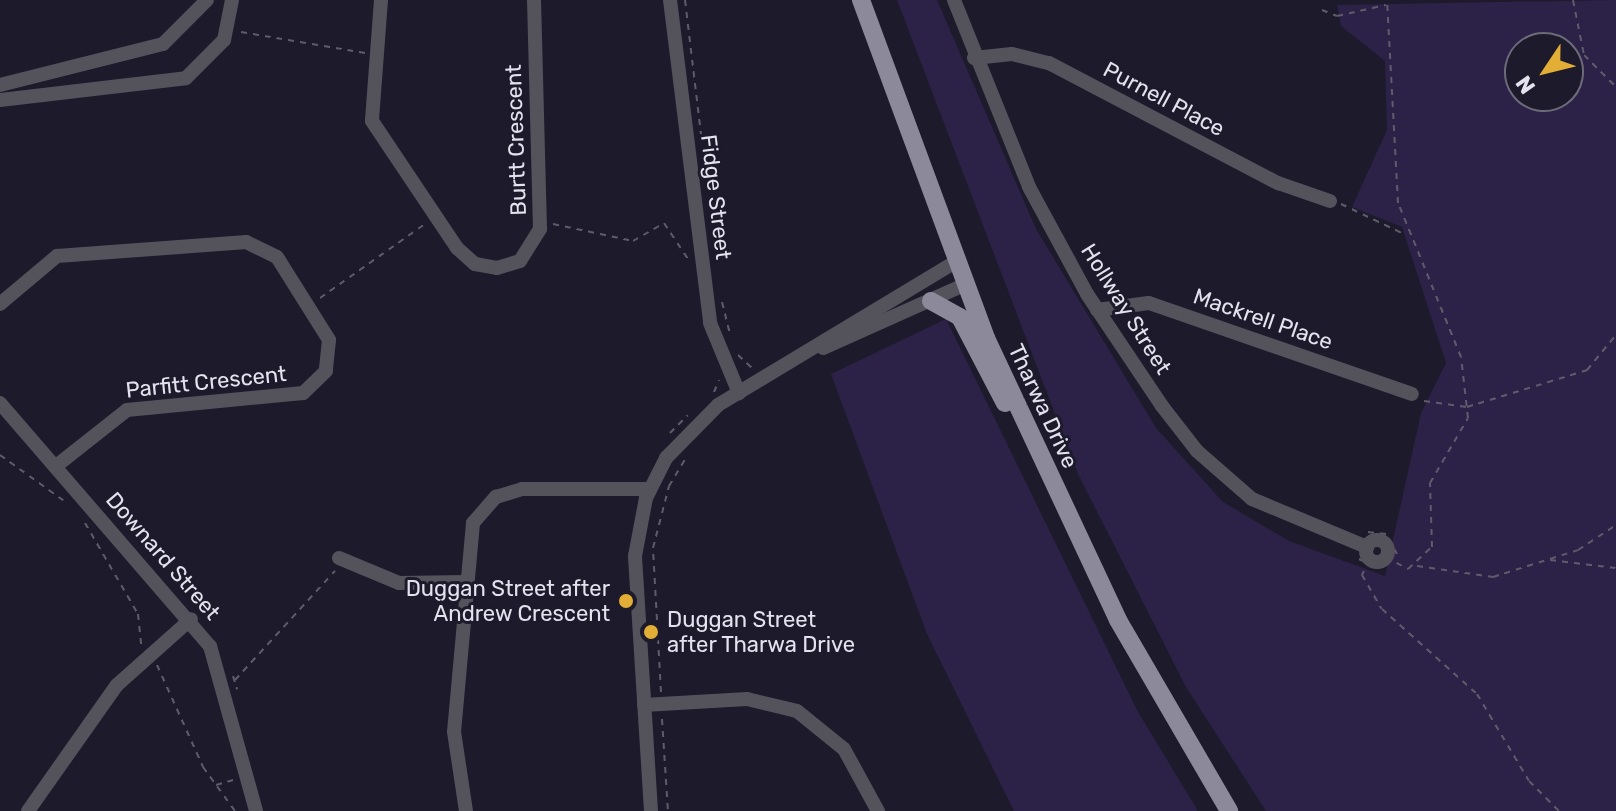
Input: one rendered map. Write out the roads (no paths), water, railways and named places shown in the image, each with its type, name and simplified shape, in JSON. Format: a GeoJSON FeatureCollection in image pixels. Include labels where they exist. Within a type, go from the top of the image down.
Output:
{"type":"FeatureCollection","features":[{"type":"Feature","properties":{"kind":"main road","name":"Tharwa Drive"},"geometry":{"type":"LineString","coordinates":[[861,0],[955,262],[1024,423],[1118,620],[1229,811]]}},
{"type":"Feature","properties":{"kind":"main road"},"geometry":{"type":"LineString","coordinates":[[931,301],[960,317],[1002,400],[1024,423]]}},
{"type":"Feature","properties":{"kind":"street"},"geometry":{"type":"LineString","coordinates":[[0,85],[163,44],[207,0]]}},
{"type":"Feature","properties":{"kind":"street"},"geometry":{"type":"LineString","coordinates":[[0,100],[186,78],[224,40],[232,0]]}},
{"type":"Feature","properties":{"kind":"street","name":"Burtt Crescent"},"geometry":{"type":"LineString","coordinates":[[381,0],[370,101],[377,133],[468,260],[513,265],[531,250],[540,229],[534,0]]}},
{"type":"Feature","properties":{"kind":"street","name":"Fidge Street"},"geometry":{"type":"LineString","coordinates":[[670,0],[695,251],[716,291],[718,348],[739,393]]}},
{"type":"Feature","properties":{"kind":"street","name":"Hollway Street"},"geometry":{"type":"LineString","coordinates":[[954,0],[974,58],[1029,187],[1097,310],[1162,406],[1223,477],[1283,517],[1378,559]]}},
{"type":"Feature","properties":{"kind":"street","name":"Purnell Place"},"geometry":{"type":"LineString","coordinates":[[974,58],[1012,54],[1049,63],[1278,183],[1330,201]]}},
{"type":"Feature","properties":{"kind":"street","name":"Parfitt Crescent"},"geometry":{"type":"LineString","coordinates":[[0,304],[57,256],[246,242],[277,257],[329,340],[326,371],[303,393],[127,410],[56,466]]}},
{"type":"Feature","properties":{"kind":"street"},"geometry":{"type":"LineString","coordinates":[[695,251],[717,248]]}},
{"type":"Feature","properties":{"kind":"street"},"geometry":{"type":"LineString","coordinates":[[651,811],[635,556],[648,489],[684,434],[739,393],[823,348],[955,262]]}},
{"type":"Feature","properties":{"kind":"street"},"geometry":{"type":"LineString","coordinates":[[823,348],[964,285]]}},
{"type":"Feature","properties":{"kind":"street","name":"Mackrell Place"},"geometry":{"type":"LineString","coordinates":[[1097,310],[1149,303],[1416,397]]}},
{"type":"Feature","properties":{"kind":"street","name":"Downard Street"},"geometry":{"type":"LineString","coordinates":[[1,406],[191,619],[222,672],[256,811]]}},
{"type":"Feature","properties":{"kind":"street"},"geometry":{"type":"LineString","coordinates":[[466,811],[454,732],[465,582],[473,523],[496,497],[522,489],[648,489]]}},
{"type":"Feature","properties":{"kind":"street"},"geometry":{"type":"LineString","coordinates":[[339,558],[399,583],[465,582]]}},
{"type":"Feature","properties":{"kind":"street"},"geometry":{"type":"LineString","coordinates":[[28,811],[117,685],[191,619]]}},
{"type":"Feature","properties":{"kind":"street"},"geometry":{"type":"LineString","coordinates":[[644,705],[747,699],[797,711],[844,749],[878,811]]}},
{"type":"Feature","properties":{"kind":"place","name":"Duggan Street after Andrew Crescent"},"geometry":{"type":"Point","coordinates":[626,601]}},
{"type":"Feature","properties":{"kind":"place","name":"Duggan Street after Tharwa Drive"},"geometry":{"type":"Point","coordinates":[651,632]}}]}
